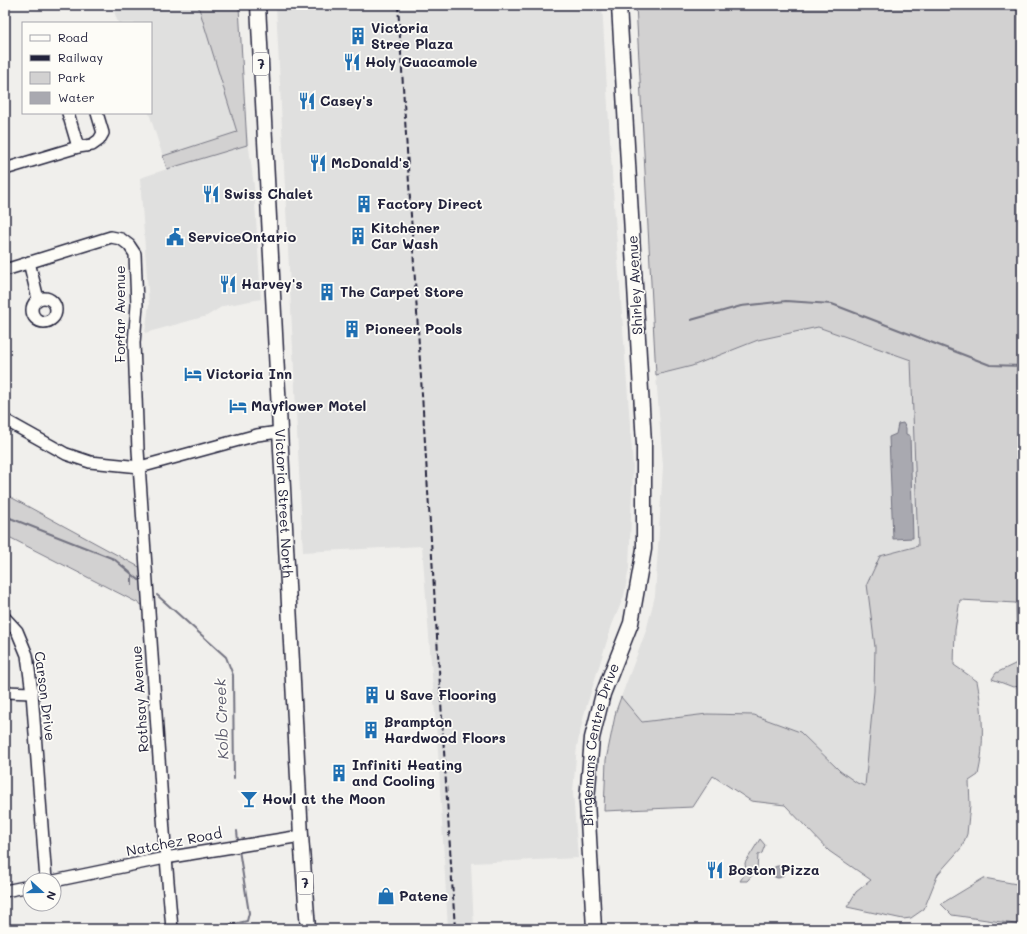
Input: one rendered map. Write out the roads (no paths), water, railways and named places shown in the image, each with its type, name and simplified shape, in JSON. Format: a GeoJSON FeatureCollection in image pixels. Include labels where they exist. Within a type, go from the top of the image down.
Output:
{"type":"FeatureCollection","features":[{"type":"Feature","properties":{"kind":"main road","name":"Victoria Street North"},"geometry":{"type":"LineString","coordinates":[[258,5],[266,137],[279,432],[301,836],[308,929]]}},
{"type":"Feature","properties":{"kind":"main road","name":"Shirley Avenue"},"geometry":{"type":"LineString","coordinates":[[619,5],[644,444],[644,548],[641,566]]}},
{"type":"Feature","properties":{"kind":"main road","name":"Bingemans Centre Drive"},"geometry":{"type":"LineString","coordinates":[[594,929],[587,801],[592,738],[603,694],[631,623],[641,566]]}},
{"type":"Feature","properties":{"kind":"street"},"geometry":{"type":"LineString","coordinates":[[68,114],[78,147]]}},
{"type":"Feature","properties":{"kind":"street"},"geometry":{"type":"LineString","coordinates":[[5,169],[78,147],[92,145],[99,140],[103,133],[97,114]]}},
{"type":"Feature","properties":{"kind":"street","name":"Forfar Avenue"},"geometry":{"type":"LineString","coordinates":[[5,270],[111,237],[121,239],[129,245],[135,254],[137,306],[134,343],[140,467]]}},
{"type":"Feature","properties":{"kind":"street"},"geometry":{"type":"LineString","coordinates":[[28,262],[38,300]]}},
{"type":"Feature","properties":{"kind":"street"},"geometry":{"type":"LineString","coordinates":[[5,420],[66,454],[90,462],[140,467],[257,435],[279,432]]}},
{"type":"Feature","properties":{"kind":"street","name":"Rothsay Avenue"},"geometry":{"type":"LineString","coordinates":[[140,467],[165,858],[172,929]]}},
{"type":"Feature","properties":{"kind":"street","name":"Carson Drive"},"geometry":{"type":"LineString","coordinates":[[5,618],[17,631],[27,655],[32,693],[45,872]]}},
{"type":"Feature","properties":{"kind":"street"},"geometry":{"type":"LineString","coordinates":[[5,692],[32,693]]}},
{"type":"Feature","properties":{"kind":"street","name":"Natchez Road"},"geometry":{"type":"LineString","coordinates":[[62,879],[165,858],[301,836]]}},
{"type":"Feature","properties":{"kind":"street"},"geometry":{"type":"LineString","coordinates":[[5,891],[22,888]]}},
{"type":"Feature","properties":{"kind":"water"},"geometry":{"type":"Polygon","coordinates":[[[903,423],[906,428],[906,434],[910,436],[913,538],[893,539],[889,437],[896,434],[898,424],[903,423]]]}},
{"type":"Feature","properties":{"kind":"water"},"geometry":{"type":"Polygon","coordinates":[[[780,866],[783,867],[783,877],[776,878],[773,877],[772,870],[773,867],[780,866]]]}},
{"type":"Feature","properties":{"kind":"waterway"},"geometry":{"type":"LineString","coordinates":[[691,320],[741,306],[786,301],[832,304],[990,365],[1022,366]]}},
{"type":"Feature","properties":{"kind":"waterway","name":"Kolb Creek"},"geometry":{"type":"LineString","coordinates":[[5,516],[114,559],[139,580]]}},
{"type":"Feature","properties":{"kind":"waterway"},"geometry":{"type":"LineString","coordinates":[[132,574],[132,585]]}},
{"type":"Feature","properties":{"kind":"waterway","name":"Kolb Creek"},"geometry":{"type":"LineString","coordinates":[[157,595],[226,657],[233,675],[234,779]]}},
{"type":"Feature","properties":{"kind":"waterway","name":"Kolb Creek"},"geometry":{"type":"LineString","coordinates":[[237,831],[238,841]]}},
{"type":"Feature","properties":{"kind":"waterway","name":"Kolb Creek"},"geometry":{"type":"LineString","coordinates":[[213,929],[247,921],[249,913],[239,850]]}},
{"type":"Feature","properties":{"kind":"railway"},"geometry":{"type":"LineString","coordinates":[[398,5],[455,929]]}},
{"type":"Feature","properties":{"kind":"place","name":"Victoria Stree Plaza"},"geometry":{"type":"Point","coordinates":[358,36]}},
{"type":"Feature","properties":{"kind":"place","name":"Holy Guacamole"},"geometry":{"type":"Point","coordinates":[352,62]}},
{"type":"Feature","properties":{"kind":"place","name":"Casey's"},"geometry":{"type":"Point","coordinates":[307,101]}},
{"type":"Feature","properties":{"kind":"place","name":"McDonald's"},"geometry":{"type":"Point","coordinates":[318,163]}},
{"type":"Feature","properties":{"kind":"place","name":"Swiss Chalet"},"geometry":{"type":"Point","coordinates":[211,194]}},
{"type":"Feature","properties":{"kind":"place","name":"Factory Direct"},"geometry":{"type":"Point","coordinates":[364,204]}},
{"type":"Feature","properties":{"kind":"place","name":"Kitchener Car Wash"},"geometry":{"type":"Point","coordinates":[358,236]}},
{"type":"Feature","properties":{"kind":"place","name":"ServiceOntario"},"geometry":{"type":"Point","coordinates":[175,237]}},
{"type":"Feature","properties":{"kind":"place","name":"Harvey's"},"geometry":{"type":"Point","coordinates":[228,284]}},
{"type":"Feature","properties":{"kind":"place","name":"The Carpet Store"},"geometry":{"type":"Point","coordinates":[327,292]}},
{"type":"Feature","properties":{"kind":"place","name":"Pioneer Pools"},"geometry":{"type":"Point","coordinates":[352,329]}},
{"type":"Feature","properties":{"kind":"place","name":"Victoria Inn"},"geometry":{"type":"Point","coordinates":[193,374]}},
{"type":"Feature","properties":{"kind":"place","name":"Mayflower Motel"},"geometry":{"type":"Point","coordinates":[238,406]}},
{"type":"Feature","properties":{"kind":"place","name":"U Save Flooring"},"geometry":{"type":"Point","coordinates":[372,695]}},
{"type":"Feature","properties":{"kind":"place","name":"Brampton Hardwood Floors"},"geometry":{"type":"Point","coordinates":[371,730]}},
{"type":"Feature","properties":{"kind":"place","name":"Infiniti Heating and Cooling"},"geometry":{"type":"Point","coordinates":[339,773]}},
{"type":"Feature","properties":{"kind":"place","name":"Howl at the Moon"},"geometry":{"type":"Point","coordinates":[249,799]}},
{"type":"Feature","properties":{"kind":"place","name":"Boston Pizza"},"geometry":{"type":"Point","coordinates":[715,870]}},
{"type":"Feature","properties":{"kind":"place","name":"Patene"},"geometry":{"type":"Point","coordinates":[386,896]}}]}
